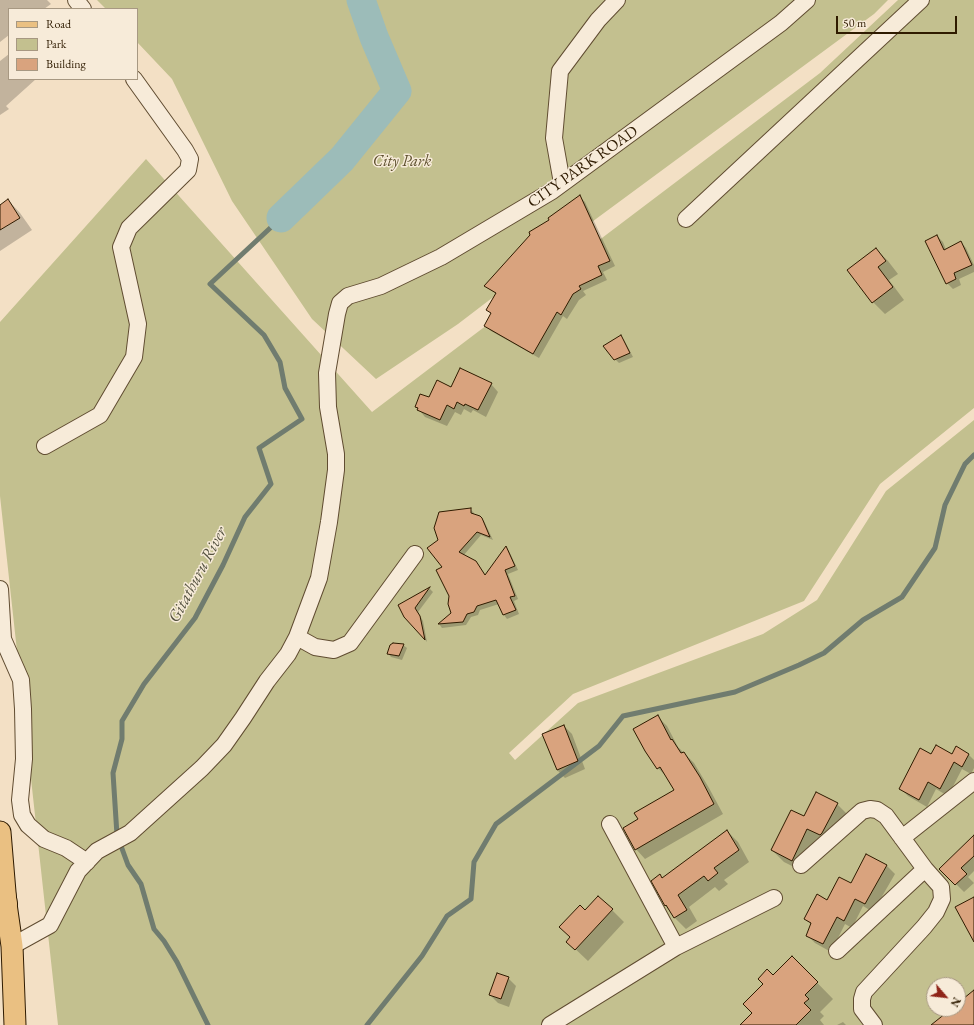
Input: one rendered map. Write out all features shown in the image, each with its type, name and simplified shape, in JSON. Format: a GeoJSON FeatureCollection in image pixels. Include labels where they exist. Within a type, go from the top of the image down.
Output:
{"type":"FeatureCollection","features":[{"type":"Feature","properties":{"kind":"highway"},"geometry":{"type":"LineString","coordinates":[[0,870],[6,904]]}},
{"type":"Feature","properties":{"kind":"main road"},"geometry":{"type":"LineString","coordinates":[[0,832],[6,904],[12,946],[15,1025]]}},
{"type":"Feature","properties":{"kind":"street"},"geometry":{"type":"LineString","coordinates":[[76,0],[82,8]]}},
{"type":"Feature","properties":{"kind":"street"},"geometry":{"type":"LineString","coordinates":[[562,183],[554,138],[560,71],[598,20],[617,0]]}},
{"type":"Feature","properties":{"kind":"street","name":"CITY PARK ROAD"},"geometry":{"type":"LineString","coordinates":[[297,637],[319,578],[336,470],[336,454],[328,407],[327,373],[340,303],[348,296],[381,286],[441,257],[552,191],[781,23],[808,0]]}},
{"type":"Feature","properties":{"kind":"street"},"geometry":{"type":"LineString","coordinates":[[686,219],[921,0]]}},
{"type":"Feature","properties":{"kind":"street"},"geometry":{"type":"LineString","coordinates":[[45,446],[100,415],[134,357],[138,324],[121,247],[129,228],[188,170],[190,159],[185,150],[135,80]]}},
{"type":"Feature","properties":{"kind":"street"},"geometry":{"type":"LineString","coordinates":[[12,946],[50,925],[78,871],[92,856],[130,833],[202,768],[224,745],[266,681],[288,654],[297,637],[315,647],[334,650],[350,643],[415,554]]}},
{"type":"Feature","properties":{"kind":"street"},"geometry":{"type":"LineString","coordinates":[[0,589],[3,640],[21,680],[24,759],[20,800],[22,815],[28,825],[44,839],[92,856]]}},
{"type":"Feature","properties":{"kind":"street"},"geometry":{"type":"LineString","coordinates":[[902,838],[974,781]]}},
{"type":"Feature","properties":{"kind":"street"},"geometry":{"type":"LineString","coordinates":[[802,866],[862,811],[870,809],[877,810],[886,816],[925,869],[941,887],[942,899],[936,912],[864,992],[862,1009],[874,1025]]}},
{"type":"Feature","properties":{"kind":"street"},"geometry":{"type":"LineString","coordinates":[[610,824],[676,947]]}},
{"type":"Feature","properties":{"kind":"street"},"geometry":{"type":"LineString","coordinates":[[837,951],[925,869]]}},
{"type":"Feature","properties":{"kind":"street"},"geometry":{"type":"LineString","coordinates":[[550,1025],[676,947],[774,898]]}},
{"type":"Feature","properties":{"kind":"green space","name":"City Park"},"geometry":{"type":"Polygon","coordinates":[[[97,0],[888,0],[874,14],[581,230],[458,324],[376,379],[312,319],[232,201],[172,79],[138,43],[138,8],[105,8],[97,0]]]}},
{"type":"Feature","properties":{"kind":"green space"},"geometry":{"type":"Polygon","coordinates":[[[898,0],[974,0],[974,408],[880,484],[804,601],[573,694],[509,753],[515,760],[578,703],[763,634],[817,600],[886,491],[974,420],[974,1025],[58,1025],[0,496],[0,322],[146,159],[372,412],[820,73],[898,0]]]}},
{"type":"Feature","properties":{"kind":"building"},"geometry":{"type":"Polygon","coordinates":[[[580,195],[610,261],[598,266],[602,275],[579,286],[581,289],[573,294],[561,315],[557,312],[533,354],[484,326],[491,313],[486,310],[496,293],[484,286],[530,235],[529,232],[549,220],[548,218],[580,195]]]}},
{"type":"Feature","properties":{"kind":"building"},"geometry":{"type":"Polygon","coordinates":[[[8,199],[20,218],[0,230],[0,205],[8,199]]]}},
{"type":"Feature","properties":{"kind":"building"},"geometry":{"type":"Polygon","coordinates":[[[937,235],[944,250],[961,241],[972,265],[954,273],[956,279],[946,284],[925,241],[937,235]]]}},
{"type":"Feature","properties":{"kind":"building"},"geometry":{"type":"Polygon","coordinates":[[[876,248],[886,261],[878,267],[893,287],[872,303],[847,270],[876,248]]]}},
{"type":"Feature","properties":{"kind":"building"},"geometry":{"type":"Polygon","coordinates":[[[621,335],[630,353],[614,360],[603,346],[621,335]]]}},
{"type":"Feature","properties":{"kind":"building"},"geometry":{"type":"Polygon","coordinates":[[[460,368],[492,383],[478,410],[465,404],[464,406],[457,402],[454,409],[447,405],[440,420],[417,410],[418,408],[415,407],[420,394],[429,397],[437,380],[451,387],[460,368]]]}},
{"type":"Feature","properties":{"kind":"building"},"geometry":{"type":"Polygon","coordinates":[[[471,508],[471,513],[482,518],[490,537],[477,532],[459,552],[476,561],[485,575],[506,546],[515,566],[505,570],[515,596],[510,597],[516,610],[503,615],[496,600],[477,606],[474,612],[467,614],[463,622],[438,624],[451,613],[448,604],[449,596],[436,570],[442,567],[427,548],[438,540],[434,528],[439,512],[471,508]]]}},
{"type":"Feature","properties":{"kind":"building"},"geometry":{"type":"Polygon","coordinates":[[[430,587],[415,608],[420,616],[425,640],[404,617],[398,605],[430,587]]]}},
{"type":"Feature","properties":{"kind":"building"},"geometry":{"type":"Polygon","coordinates":[[[393,643],[404,644],[399,656],[387,654],[390,645],[393,643]]]}},
{"type":"Feature","properties":{"kind":"building"},"geometry":{"type":"Polygon","coordinates":[[[658,715],[671,740],[672,739],[681,753],[684,752],[700,777],[714,804],[635,850],[623,828],[638,819],[634,813],[674,790],[660,767],[657,769],[633,729],[658,715]]]}},
{"type":"Feature","properties":{"kind":"building"},"geometry":{"type":"Polygon","coordinates":[[[564,725],[578,761],[557,770],[542,734],[564,725]]]}},
{"type":"Feature","properties":{"kind":"building"},"geometry":{"type":"Polygon","coordinates":[[[936,745],[952,754],[956,746],[969,754],[962,767],[954,762],[940,789],[928,782],[919,800],[899,789],[920,748],[931,754],[936,745]]]}},
{"type":"Feature","properties":{"kind":"building"},"geometry":{"type":"Polygon","coordinates":[[[816,792],[838,803],[822,833],[820,835],[807,829],[792,861],[771,850],[791,810],[804,816],[816,792]]]}},
{"type":"Feature","properties":{"kind":"building"},"geometry":{"type":"Polygon","coordinates":[[[727,830],[739,850],[714,868],[718,873],[708,881],[704,876],[678,895],[687,910],[674,918],[666,905],[665,906],[651,881],[660,874],[662,878],[727,830]]]}},
{"type":"Feature","properties":{"kind":"building"},"geometry":{"type":"Polygon","coordinates":[[[974,835],[974,856],[961,868],[967,874],[955,885],[939,869],[974,835]]]}},
{"type":"Feature","properties":{"kind":"building"},"geometry":{"type":"Polygon","coordinates":[[[866,854],[887,865],[865,904],[855,899],[844,921],[837,917],[823,944],[806,936],[811,923],[804,919],[817,894],[827,900],[839,877],[851,883],[866,854]]]}},
{"type":"Feature","properties":{"kind":"building"},"geometry":{"type":"Polygon","coordinates":[[[598,896],[613,909],[575,950],[566,942],[570,937],[559,927],[580,905],[585,910],[598,896]]]}},
{"type":"Feature","properties":{"kind":"building"},"geometry":{"type":"Polygon","coordinates":[[[974,897],[974,942],[955,907],[974,897]]]}},
{"type":"Feature","properties":{"kind":"building"},"geometry":{"type":"Polygon","coordinates":[[[792,956],[818,982],[805,995],[809,999],[804,1003],[811,1010],[796,1025],[740,1025],[752,1013],[743,1004],[763,984],[758,979],[767,969],[773,975],[792,956]]]}},
{"type":"Feature","properties":{"kind":"building"},"geometry":{"type":"Polygon","coordinates":[[[497,973],[509,977],[501,999],[489,995],[497,973]]]}},
{"type":"Feature","properties":{"kind":"building"},"geometry":{"type":"Polygon","coordinates":[[[974,990],[974,1025],[931,1025],[941,1017],[966,1017],[966,996],[974,990]]]}},
{"type":"Feature","properties":{"kind":"waterway"},"geometry":{"type":"LineString","coordinates":[[281,218],[342,159],[397,91],[374,37],[361,0]]}},
{"type":"Feature","properties":{"kind":"waterway","name":"Gitathuru River"},"geometry":{"type":"LineString","coordinates":[[208,1025],[177,962],[164,941],[154,929],[141,884],[128,865],[117,835],[113,773],[122,739],[122,721],[144,684],[195,618],[223,565],[245,517],[271,484],[259,448],[302,419],[285,388],[280,362],[264,335],[210,284],[281,218]]}},
{"type":"Feature","properties":{"kind":"waterway"},"geometry":{"type":"LineString","coordinates":[[367,1025],[422,956],[447,916],[471,899],[474,862],[496,824],[599,746],[623,716],[735,692],[799,665],[824,653],[863,620],[902,597],[935,548],[945,505],[965,464],[974,455]]}}]}
